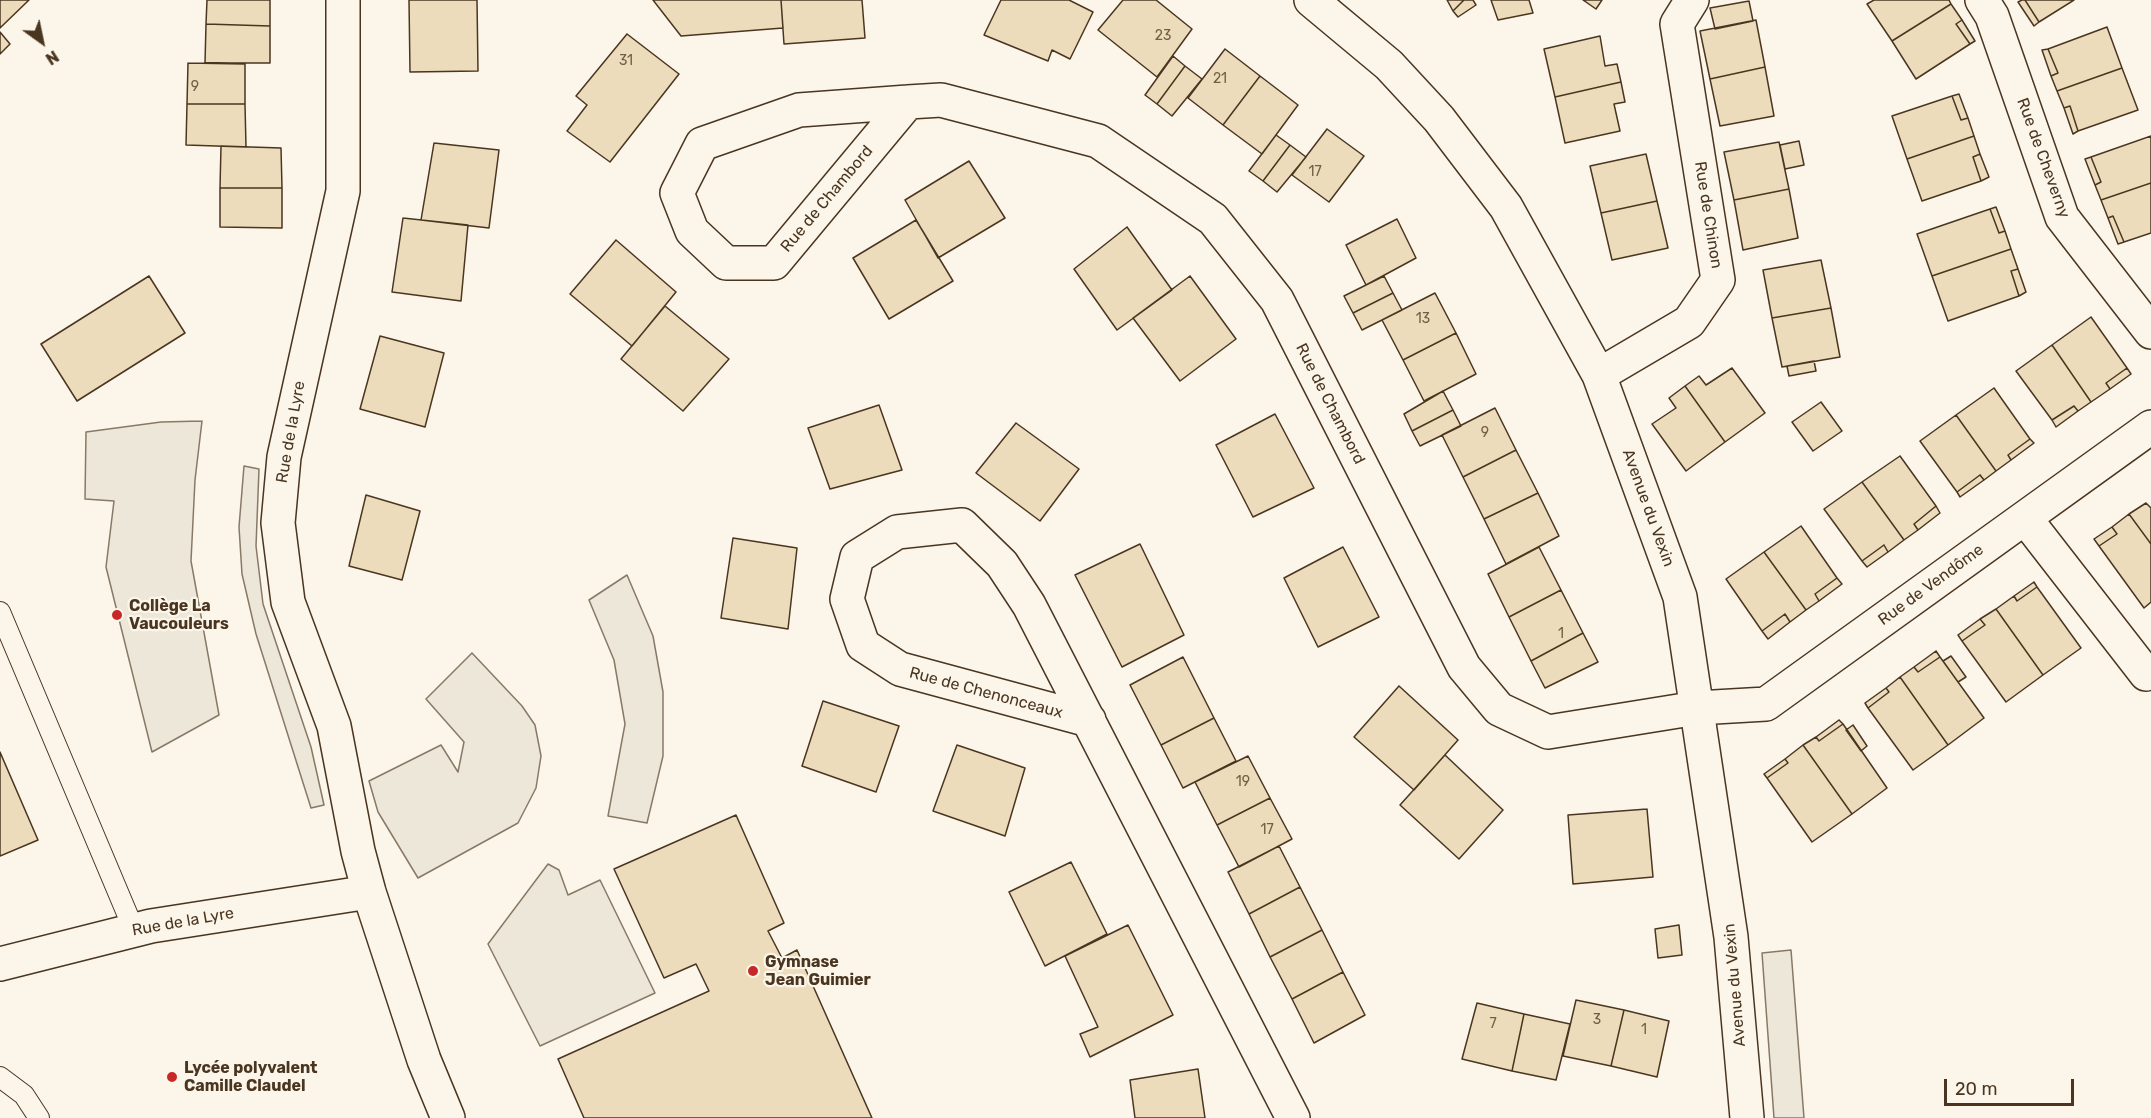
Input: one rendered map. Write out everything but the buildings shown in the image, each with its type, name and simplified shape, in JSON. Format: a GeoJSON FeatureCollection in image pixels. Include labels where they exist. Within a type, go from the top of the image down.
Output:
{"type":"FeatureCollection","features":[{"type":"Feature","properties":{"kind":"street","name":"Rue de la Lyre"},"geometry":{"type":"LineString","coordinates":[[343,0],[343,190],[284,457],[278,523],[288,602],[334,726],[358,851],[369,892],[424,1060],[448,1118]]}},
{"type":"Feature","properties":{"kind":"street","name":"Avenue du Vexin"},"geometry":{"type":"LineString","coordinates":[[1311,0],[1389,65],[1439,119],[1459,145],[1506,207],[1599,375],[1680,597],[1731,937],[1747,1118]]}},
{"type":"Feature","properties":{"kind":"street","name":"Rue de Chinon"},"geometry":{"type":"LineString","coordinates":[[1599,375],[1689,322],[1718,280],[1677,24],[1692,0]]}},
{"type":"Feature","properties":{"kind":"street","name":"Rue de Cheverny"},"geometry":{"type":"LineString","coordinates":[[1982,0],[1992,16],[2062,216],[2151,332]]}},
{"type":"Feature","properties":{"kind":"street","name":"Rue de Chambord"},"geometry":{"type":"LineString","coordinates":[[908,102],[774,263],[726,263],[692,231],[677,193],[702,144],[799,110],[908,102],[941,100],[1098,141],[1213,219],[1277,300],[1464,667],[1499,709],[1548,732],[1697,708]]}},
{"type":"Feature","properties":{"kind":"street","name":"Rue de Vendôme"},"geometry":{"type":"LineString","coordinates":[[1697,708],[1766,704],[2151,427]]}},
{"type":"Feature","properties":{"kind":"street"},"geometry":{"type":"LineString","coordinates":[[2025,518],[2146,674]]}},
{"type":"Feature","properties":{"kind":"street","name":"Rue de Chenonceaux"},"geometry":{"type":"LineString","coordinates":[[1089,720],[900,669],[863,645],[847,598],[857,557],[897,532],[962,525],[1002,564],[1029,605],[1089,720],[1293,1118]]}},
{"type":"Feature","properties":{"kind":"street","name":"Rue de la Lyre"},"geometry":{"type":"LineString","coordinates":[[0,964],[134,930],[369,892]]}},
{"type":"Feature","properties":{"kind":"lane"},"geometry":{"type":"LineString","coordinates":[[0,612],[134,930]]}},
{"type":"Feature","properties":{"kind":"lane"},"geometry":{"type":"LineString","coordinates":[[0,1077],[24,1095],[39,1118]]}},
{"type":"Feature","properties":{"kind":"shaded area"},"geometry":{"type":"Polygon","coordinates":[[[202,421],[195,480],[191,561],[219,715],[152,752],[106,567],[114,501],[85,499],[86,432],[161,422],[202,421]]]}},
{"type":"Feature","properties":{"kind":"shaded area"},"geometry":{"type":"Polygon","coordinates":[[[244,466],[259,469],[256,546],[263,604],[311,747],[324,805],[311,808],[256,634],[242,574],[239,527],[244,466]]]}},
{"type":"Feature","properties":{"kind":"shaded area"},"geometry":{"type":"Polygon","coordinates":[[[627,575],[653,636],[663,692],[663,756],[647,823],[608,816],[625,724],[614,660],[589,600],[627,575]]]}},
{"type":"Feature","properties":{"kind":"shaded area"},"geometry":{"type":"Polygon","coordinates":[[[472,653],[522,706],[535,725],[541,756],[536,788],[518,823],[418,878],[378,812],[369,781],[441,745],[458,772],[464,742],[426,699],[472,653]]]}},
{"type":"Feature","properties":{"kind":"shaded area"},"geometry":{"type":"Polygon","coordinates":[[[548,864],[559,870],[568,895],[600,880],[655,993],[540,1046],[488,944],[548,864]]]}},
{"type":"Feature","properties":{"kind":"shaded area"},"geometry":{"type":"Polygon","coordinates":[[[1791,950],[1804,1118],[1774,1118],[1762,953],[1791,950]]]}},
{"type":"Feature","properties":{"kind":"place","name":"Collège La Vaucouleurs"},"geometry":{"type":"Point","coordinates":[117,615]}},
{"type":"Feature","properties":{"kind":"place","name":"Gymnase Jean Guimier"},"geometry":{"type":"Point","coordinates":[753,971]}},
{"type":"Feature","properties":{"kind":"place","name":"Lycée polyvalent Camille Claudel"},"geometry":{"type":"Point","coordinates":[172,1077]}}]}
